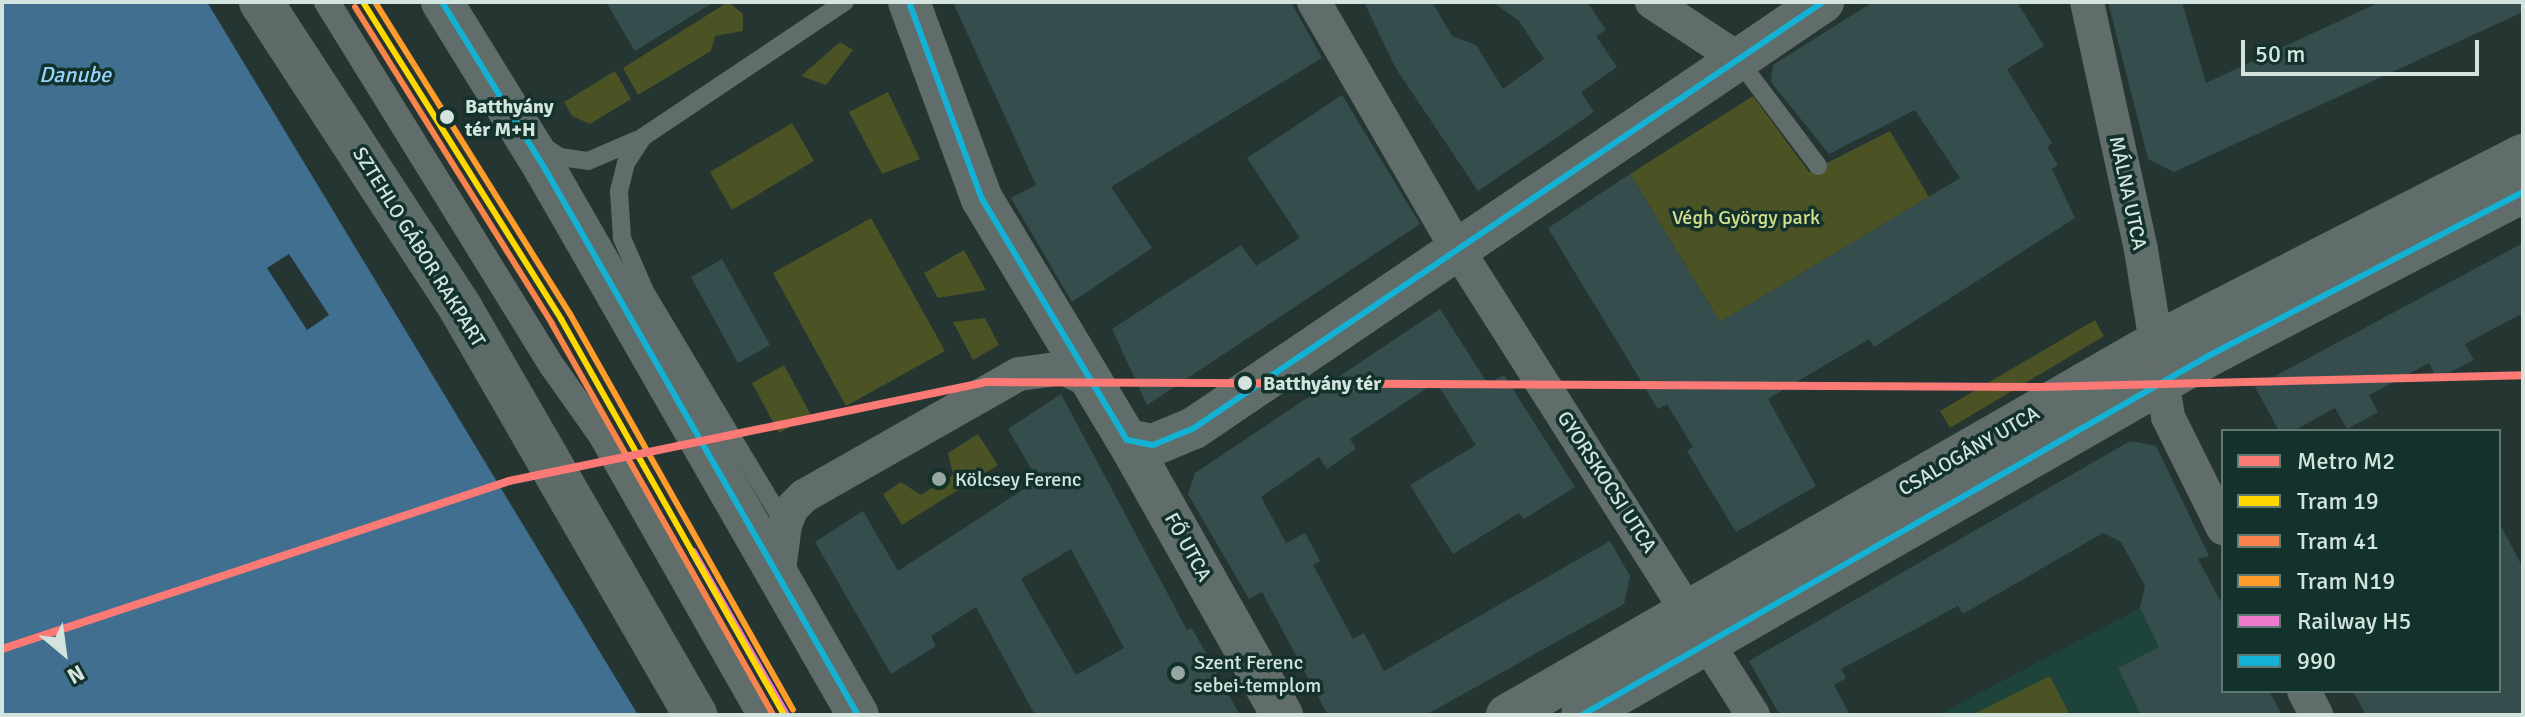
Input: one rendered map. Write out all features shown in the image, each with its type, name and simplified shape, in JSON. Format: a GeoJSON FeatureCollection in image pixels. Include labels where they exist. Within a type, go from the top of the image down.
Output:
{"type":"FeatureCollection","features":[{"type":"Feature","properties":{"kind":"main road","name":"SZTEHLO GÁBOR RAKPART"},"geometry":{"type":"LineString","coordinates":[[261,2],[461,309],[695,715]]}},
{"type":"Feature","properties":{"kind":"street"},"geometry":{"type":"LineString","coordinates":[[327,2],[552,366],[602,437],[760,715]]}},
{"type":"Feature","properties":{"kind":"street"},"geometry":{"type":"LineString","coordinates":[[442,2],[523,132],[858,715]]}},
{"type":"Feature","properties":{"kind":"street"},"geometry":{"type":"LineString","coordinates":[[909,2],[982,199],[1090,381]]}},
{"type":"Feature","properties":{"kind":"street","name":"GYORSKOCSI UTCA"},"geometry":{"type":"LineString","coordinates":[[1314,2],[1456,247],[1753,715]]}},
{"type":"Feature","properties":{"kind":"street"},"geometry":{"type":"LineString","coordinates":[[1652,2],[1737,58]]}},
{"type":"Feature","properties":{"kind":"street"},"geometry":{"type":"LineString","coordinates":[[1127,440],[1153,445],[1194,428],[1456,247],[1823,2]]}},
{"type":"Feature","properties":{"kind":"street","name":"MÁLNA UTCA"},"geometry":{"type":"LineString","coordinates":[[2087,2],[2141,250],[2168,417],[2221,524]]}},
{"type":"Feature","properties":{"kind":"street","name":"CSALOGÁNY UTCA"},"geometry":{"type":"LineString","coordinates":[[1582,715],[1700,628],[2155,343],[2523,155]]}},
{"type":"Feature","properties":{"kind":"street","name":"CSALOGÁNY UTCA"},"geometry":{"type":"LineString","coordinates":[[1507,715],[1700,628],[2523,192]]}},
{"type":"Feature","properties":{"kind":"street"},"geometry":{"type":"LineString","coordinates":[[778,578],[785,525],[791,509],[804,496],[1019,374],[1064,368],[1090,381]]}},
{"type":"Feature","properties":{"kind":"street","name":"FŐ UTCA"},"geometry":{"type":"LineString","coordinates":[[1090,381],[1127,440],[1282,715]]}},
{"type":"Feature","properties":{"kind":"street"},"geometry":{"type":"LineString","coordinates":[[2305,693],[2316,715]]}},
{"type":"Feature","properties":{"kind":"lane"},"geometry":{"type":"LineString","coordinates":[[523,132],[560,157],[588,161],[643,137],[845,2]]}},
{"type":"Feature","properties":{"kind":"lane"},"geometry":{"type":"LineString","coordinates":[[1737,58],[1818,166]]}},
{"type":"Feature","properties":{"kind":"lane"},"geometry":{"type":"LineString","coordinates":[[643,137],[626,163],[619,191],[617,213],[629,259],[785,525]]}},
{"type":"Feature","properties":{"kind":"shaded area"},"geometry":{"type":"Polygon","coordinates":[[[2198,559],[2221,602],[2221,693],[2270,693],[2282,715],[1938,715],[2140,608],[2145,586],[2198,559]]]}},
{"type":"Feature","properties":{"kind":"green space"},"geometry":{"type":"Polygon","coordinates":[[[728,2],[743,14],[743,31],[715,36],[711,51],[638,95],[623,68],[728,2]]]}},
{"type":"Feature","properties":{"kind":"green space"},"geometry":{"type":"Polygon","coordinates":[[[840,42],[853,50],[826,85],[801,76],[840,42]]]}},
{"type":"Feature","properties":{"kind":"green space"},"geometry":{"type":"Polygon","coordinates":[[[615,71],[631,99],[590,124],[572,116],[564,102],[615,71]]]}},
{"type":"Feature","properties":{"kind":"green space"},"geometry":{"type":"Polygon","coordinates":[[[888,92],[920,159],[882,174],[849,112],[888,92]]]}},
{"type":"Feature","properties":{"kind":"green space","name":"Végh György park"},"geometry":{"type":"Polygon","coordinates":[[[1753,96],[1809,172],[1890,131],[1929,197],[1720,322],[1630,174],[1753,96]]]}},
{"type":"Feature","properties":{"kind":"green space"},"geometry":{"type":"Polygon","coordinates":[[[792,123],[814,161],[732,210],[710,172],[792,123]]]}},
{"type":"Feature","properties":{"kind":"green space"},"geometry":{"type":"Polygon","coordinates":[[[871,218],[945,351],[846,406],[773,273],[871,218]]]}},
{"type":"Feature","properties":{"kind":"green space"},"geometry":{"type":"Polygon","coordinates":[[[964,250],[986,290],[938,298],[924,273],[964,250]]]}},
{"type":"Feature","properties":{"kind":"green space"},"geometry":{"type":"Polygon","coordinates":[[[985,318],[999,345],[973,360],[953,322],[985,318]]]}},
{"type":"Feature","properties":{"kind":"green space"},"geometry":{"type":"Polygon","coordinates":[[[2095,320],[2104,336],[1950,428],[1940,411],[2095,320]]]}},
{"type":"Feature","properties":{"kind":"green space"},"geometry":{"type":"Polygon","coordinates":[[[784,365],[811,415],[779,433],[752,383],[784,365]]]}},
{"type":"Feature","properties":{"kind":"green space"},"geometry":{"type":"Polygon","coordinates":[[[978,434],[998,465],[902,525],[883,494],[901,482],[921,495],[953,475],[948,453],[978,434]]]}},
{"type":"Feature","properties":{"kind":"green space"},"geometry":{"type":"Polygon","coordinates":[[[2050,676],[2070,715],[1972,715],[2050,676]]]}},
{"type":"Feature","properties":{"kind":"water","name":"Danube"},"geometry":{"type":"Polygon","coordinates":[[[2,2],[207,2],[638,715],[2,715],[2,2]]]}},
{"type":"Feature","properties":{"kind":"pier"},"geometry":{"type":"Polygon","coordinates":[[[289,254],[329,315],[307,330],[267,268],[289,254]]]}},
{"type":"Feature","properties":{"kind":"building"},"geometry":{"type":"Polygon","coordinates":[[[606,2],[714,2],[635,51],[606,2]]]}},
{"type":"Feature","properties":{"kind":"building"},"geometry":{"type":"Polygon","coordinates":[[[953,2],[1291,2],[1322,58],[1111,187],[1152,248],[1072,302],[1011,198],[1036,185],[953,2]]]}},
{"type":"Feature","properties":{"kind":"building"},"geometry":{"type":"Polygon","coordinates":[[[1364,2],[1432,2],[1452,36],[1476,45],[1503,89],[1544,59],[1519,21],[1493,2],[1587,2],[1606,30],[1596,36],[1617,67],[1581,92],[1594,112],[1478,191],[1395,67],[1364,2]]]}},
{"type":"Feature","properties":{"kind":"building"},"geometry":{"type":"Polygon","coordinates":[[[1873,2],[2017,2],[2044,46],[2007,69],[2052,143],[2047,147],[2058,165],[2052,169],[2075,218],[1874,347],[1869,339],[1768,399],[1816,486],[1736,532],[1687,451],[1693,447],[1667,404],[1658,409],[1548,228],[1630,174],[1720,322],[1960,178],[1915,110],[1829,154],[1771,82],[1773,65],[1873,2]]]}},
{"type":"Feature","properties":{"kind":"building"},"geometry":{"type":"Polygon","coordinates":[[[2108,2],[2182,2],[2206,83],[2380,2],[2523,2],[2523,12],[2174,172],[2148,159],[2108,2]]]}},
{"type":"Feature","properties":{"kind":"building"},"geometry":{"type":"Polygon","coordinates":[[[1342,95],[1420,224],[1147,405],[1112,329],[1241,245],[1256,266],[1300,238],[1247,158],[1342,95]]]}},
{"type":"Feature","properties":{"kind":"building"},"geometry":{"type":"Polygon","coordinates":[[[2523,243],[2523,313],[2465,344],[2474,360],[2437,379],[2429,363],[2369,395],[2378,412],[2347,429],[2335,408],[2297,429],[2278,429],[2255,387],[2523,243]]]}},
{"type":"Feature","properties":{"kind":"building"},"geometry":{"type":"Polygon","coordinates":[[[722,259],[770,345],[738,363],[691,277],[722,259]]]}},
{"type":"Feature","properties":{"kind":"building"},"geometry":{"type":"Polygon","coordinates":[[[1440,309],[1488,384],[1504,375],[1575,487],[1524,519],[1519,513],[1453,554],[1410,485],[1476,445],[1436,382],[1350,439],[1356,449],[1327,469],[1319,457],[1261,497],[1286,543],[1305,533],[1320,561],[1313,565],[1353,639],[1364,633],[1384,671],[1610,541],[1630,576],[1624,604],[1426,715],[1328,715],[1262,592],[1249,599],[1188,494],[1195,473],[1440,309]]]}},
{"type":"Feature","properties":{"kind":"building"},"geometry":{"type":"Polygon","coordinates":[[[1061,394],[1187,630],[1192,628],[1240,715],[1035,715],[976,607],[931,636],[936,646],[891,674],[815,542],[863,511],[898,571],[1038,480],[1008,429],[1061,394]],[[1071,549],[1021,579],[1076,675],[1124,648],[1071,549]]]}},
{"type":"Feature","properties":{"kind":"building"},"geometry":{"type":"Polygon","coordinates":[[[2130,441],[2156,446],[2209,556],[2198,559],[2221,602],[2221,693],[2270,693],[2282,715],[2141,715],[2118,668],[2159,647],[2140,608],[2145,586],[2121,542],[2103,533],[1963,614],[1958,606],[1841,669],[1846,678],[1834,685],[1850,715],[1780,715],[1749,661],[2130,441]]]}},
{"type":"Feature","properties":{"kind":"building"},"geometry":{"type":"Polygon","coordinates":[[[2501,526],[2523,568],[2523,715],[2366,715],[2354,693],[2501,693],[2501,526]]]}},
{"type":"Feature","properties":{"kind":"metro line","name":"M2"},"geometry":{"type":"LineString","coordinates":[[2,649],[509,481],[985,382],[2039,387],[2523,375]]}},
{"type":"Feature","properties":{"kind":"tram line","name":"19"},"geometry":{"type":"LineString","coordinates":[[363,2],[561,319],[784,715]]}},
{"type":"Feature","properties":{"kind":"tram line","name":"N19"},"geometry":{"type":"LineString","coordinates":[[375,2],[570,314],[793,710]]}},
{"type":"Feature","properties":{"kind":"tram line","name":"41"},"geometry":{"type":"LineString","coordinates":[[355,7],[552,324],[773,715]]}},
{"type":"Feature","properties":{"kind":"rail line","name":"H5"},"geometry":{"type":"LineString","coordinates":[[693,552],[786,715]]}},
{"type":"Feature","properties":{"kind":"transit line","name":"990"},"geometry":{"type":"LineString","coordinates":[[442,2],[545,169],[858,715]]}},
{"type":"Feature","properties":{"kind":"transit line","name":"990"},"geometry":{"type":"LineString","coordinates":[[909,2],[982,199],[1127,440]]}},
{"type":"Feature","properties":{"kind":"transit line","name":"990"},"geometry":{"type":"LineString","coordinates":[[1127,440],[1153,445],[1194,428],[1823,2]]}},
{"type":"Feature","properties":{"kind":"transit line","name":"990"},"geometry":{"type":"LineString","coordinates":[[1582,715],[2210,355],[2523,192]]}},
{"type":"Feature","properties":{"kind":"place","name":"Batthyány tér M+H"},"geometry":{"type":"Point","coordinates":[447,117]}},
{"type":"Feature","properties":{"kind":"place","name":"Batthyány tér"},"geometry":{"type":"Point","coordinates":[1245,383]}},
{"type":"Feature","properties":{"kind":"place","name":"Kölcsey Ferenc"},"geometry":{"type":"Point","coordinates":[939,479]}},
{"type":"Feature","properties":{"kind":"place","name":"Szent Ferenc sebei-templom"},"geometry":{"type":"Point","coordinates":[1178,673]}}]}
